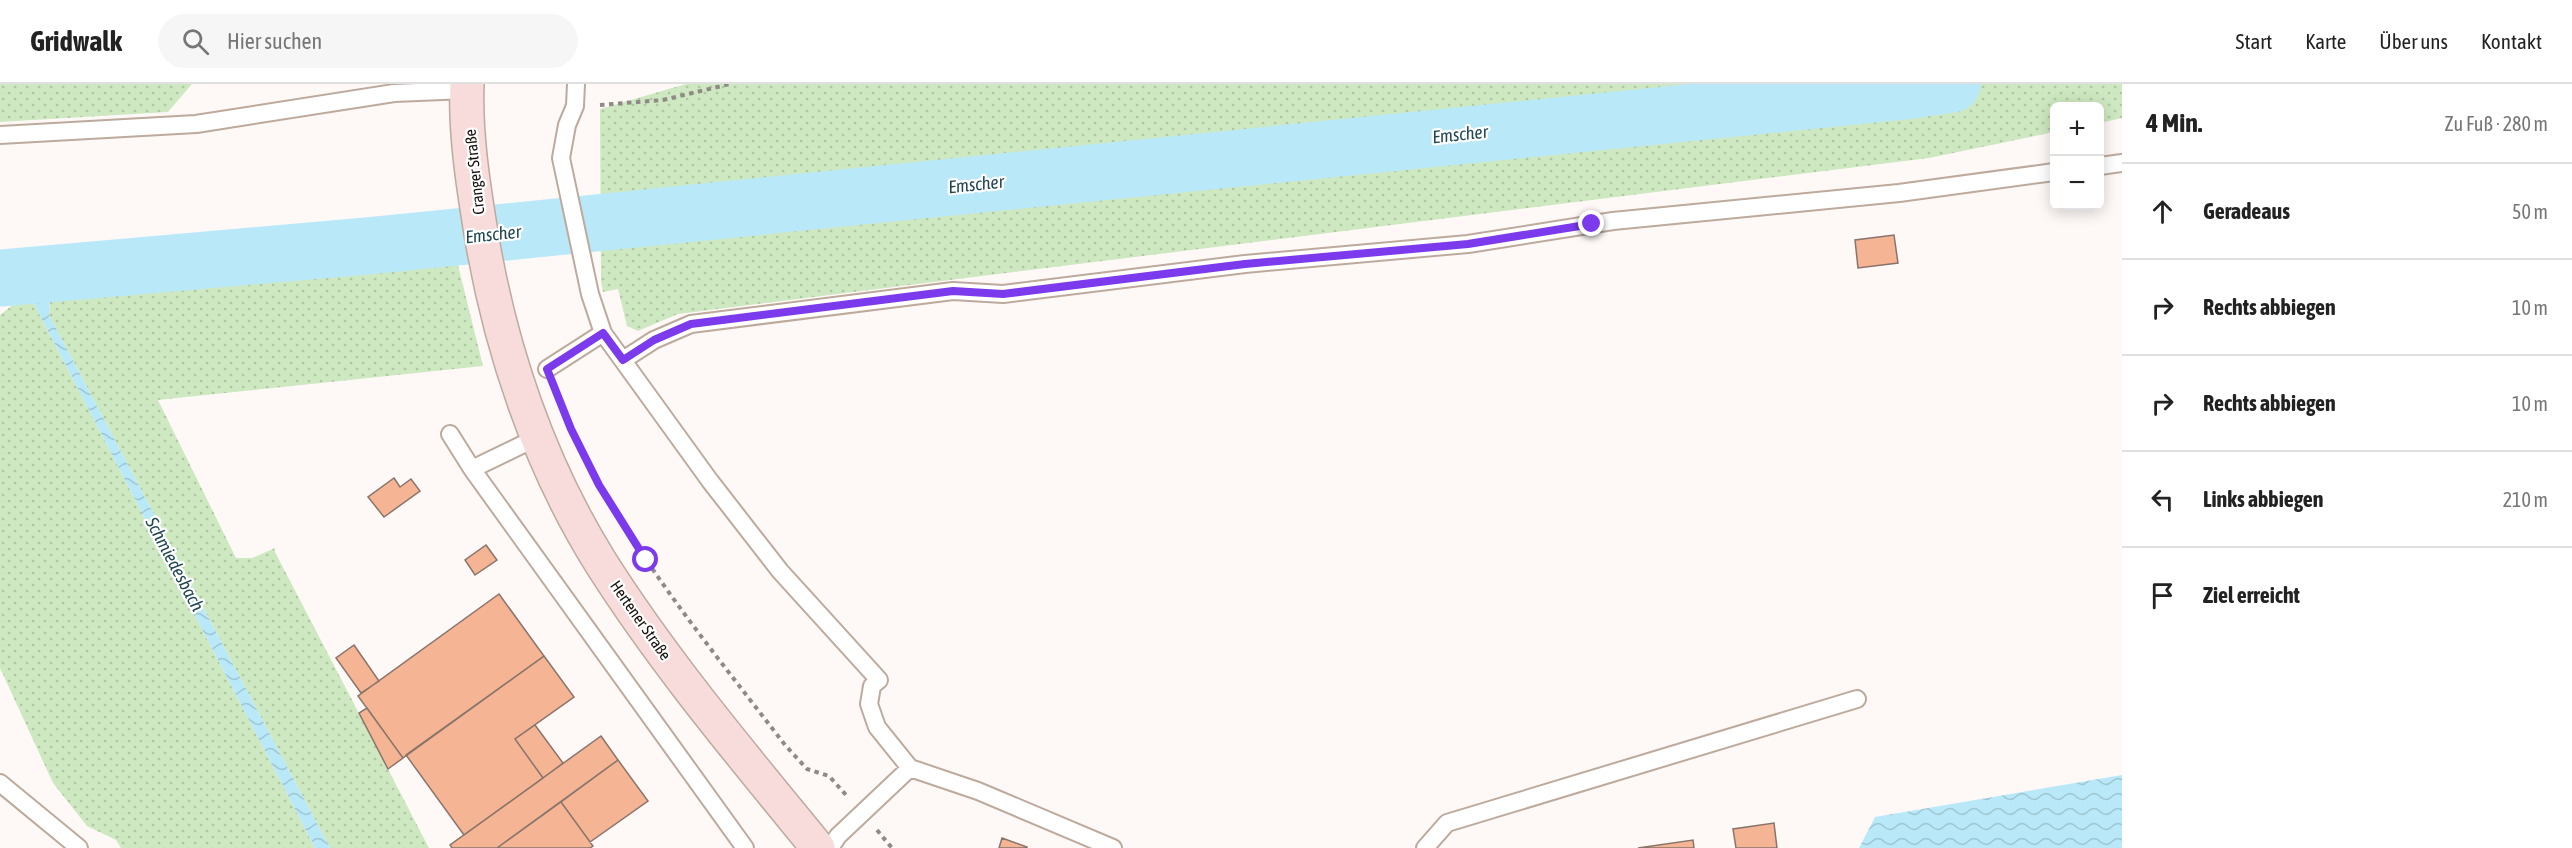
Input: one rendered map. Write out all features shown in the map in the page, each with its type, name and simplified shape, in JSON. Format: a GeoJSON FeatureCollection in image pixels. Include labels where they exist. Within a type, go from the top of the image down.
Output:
{"type":"FeatureCollection","features":[{"type":"Feature","properties":{"kind":"main road","name":"Cranger Straße"},"geometry":{"type":"LineString","coordinates":[[467,87],[471,167],[486,264],[511,364]]}},
{"type":"Feature","properties":{"kind":"main road","name":"Hertener Straße"},"geometry":{"type":"LineString","coordinates":[[511,364],[538,437],[573,513],[607,571],[707,712],[818,848]]}},
{"type":"Feature","properties":{"kind":"lane"},"geometry":{"type":"LineString","coordinates":[[576,84],[575,106],[567,125],[561,158],[590,294],[603,333],[710,481],[780,571],[879,680],[872,686],[869,704],[877,728],[910,768],[978,791],[1113,848]]}},
{"type":"Feature","properties":{"kind":"lane"},"geometry":{"type":"LineString","coordinates":[[0,135],[196,124],[394,93],[467,87]]}},
{"type":"Feature","properties":{"kind":"lane"},"geometry":{"type":"LineString","coordinates":[[2104,165],[2122,163]]}},
{"type":"Feature","properties":{"kind":"lane"},"geometry":{"type":"LineString","coordinates":[[623,360],[654,340],[691,324],[702,322],[953,291],[1003,294],[1245,264],[1468,244],[1613,221],[1899,193],[2050,173]]}},
{"type":"Feature","properties":{"kind":"lane"},"geometry":{"type":"LineString","coordinates":[[547,369],[603,333]]}},
{"type":"Feature","properties":{"kind":"lane"},"geometry":{"type":"LineString","coordinates":[[450,434],[472,469],[745,848]]}},
{"type":"Feature","properties":{"kind":"lane"},"geometry":{"type":"LineString","coordinates":[[472,469],[538,437]]}},
{"type":"Feature","properties":{"kind":"lane"},"geometry":{"type":"LineString","coordinates":[[1425,848],[1447,822],[1857,699]]}},
{"type":"Feature","properties":{"kind":"lane"},"geometry":{"type":"LineString","coordinates":[[830,848],[838,836],[910,768]]}},
{"type":"Feature","properties":{"kind":"lane"},"geometry":{"type":"LineString","coordinates":[[0,783],[79,848]]}},
{"type":"Feature","properties":{"kind":"path"},"geometry":{"type":"LineString","coordinates":[[575,106],[663,100],[730,84]]}},
{"type":"Feature","properties":{"kind":"path"},"geometry":{"type":"LineString","coordinates":[[580,448],[599,485],[658,579],[785,745],[807,769],[829,777],[862,813]]}},
{"type":"Feature","properties":{"kind":"green space"},"geometry":{"type":"Polygon","coordinates":[[[0,84],[192,84],[168,112],[0,122],[0,84]]]}},
{"type":"Feature","properties":{"kind":"green space"},"geometry":{"type":"Polygon","coordinates":[[[686,84],[2122,84],[2122,118],[2104,122],[2104,102],[2050,102],[2050,133],[1929,158],[678,314],[638,331],[627,326],[618,289],[603,292],[601,281],[600,109],[686,84]]]}},
{"type":"Feature","properties":{"kind":"green space"},"geometry":{"type":"Polygon","coordinates":[[[458,265],[483,366],[158,400],[236,558],[252,558],[275,548],[275,552],[429,848],[330,848],[49,315],[50,300],[458,265]]]}},
{"type":"Feature","properties":{"kind":"green space"},"geometry":{"type":"Polygon","coordinates":[[[33,302],[315,848],[121,848],[116,840],[87,826],[53,783],[0,668],[0,315],[15,303],[33,302]]]}},
{"type":"Feature","properties":{"kind":"water"},"geometry":{"type":"Polygon","coordinates":[[[50,300],[49,315],[330,848],[315,848],[33,302],[50,300]]]}},
{"type":"Feature","properties":{"kind":"water"},"geometry":{"type":"Polygon","coordinates":[[[2122,775],[2122,848],[1859,848],[1875,817],[2122,775]]]}},
{"type":"Feature","properties":{"kind":"building"},"geometry":{"type":"Polygon","coordinates":[[[1894,235],[1898,263],[1858,268],[1855,240],[1894,235]]]}},
{"type":"Feature","properties":{"kind":"building"},"geometry":{"type":"Polygon","coordinates":[[[394,478],[400,487],[411,479],[420,491],[384,517],[368,497],[394,478]]]}},
{"type":"Feature","properties":{"kind":"building"},"geometry":{"type":"Polygon","coordinates":[[[486,545],[497,560],[475,575],[465,560],[486,545]]]}},
{"type":"Feature","properties":{"kind":"building"},"geometry":{"type":"Polygon","coordinates":[[[499,594],[544,656],[403,758],[358,696],[499,594]]]}},
{"type":"Feature","properties":{"kind":"building"},"geometry":{"type":"Polygon","coordinates":[[[354,645],[379,681],[361,693],[336,658],[354,645]]]}},
{"type":"Feature","properties":{"kind":"building"},"geometry":{"type":"Polygon","coordinates":[[[544,656],[574,697],[515,739],[543,778],[464,835],[406,755],[544,656]]]}},
{"type":"Feature","properties":{"kind":"building"},"geometry":{"type":"Polygon","coordinates":[[[367,708],[403,758],[388,769],[359,713],[367,708]]]}},
{"type":"Feature","properties":{"kind":"building"},"geometry":{"type":"Polygon","coordinates":[[[535,725],[563,763],[543,778],[515,739],[535,725]]]}},
{"type":"Feature","properties":{"kind":"building"},"geometry":{"type":"Polygon","coordinates":[[[601,736],[618,760],[497,848],[452,848],[450,845],[601,736]]]}},
{"type":"Feature","properties":{"kind":"building"},"geometry":{"type":"Polygon","coordinates":[[[618,760],[648,801],[590,842],[561,802],[618,760]]]}},
{"type":"Feature","properties":{"kind":"building"},"geometry":{"type":"Polygon","coordinates":[[[561,802],[593,846],[590,848],[497,848],[561,802]]]}},
{"type":"Feature","properties":{"kind":"building"},"geometry":{"type":"Polygon","coordinates":[[[1774,823],[1777,848],[1736,848],[1733,829],[1774,823]]]}},
{"type":"Feature","properties":{"kind":"building"},"geometry":{"type":"Polygon","coordinates":[[[1002,838],[1027,847],[1027,848],[999,848],[1002,838]]]}},
{"type":"Feature","properties":{"kind":"building"},"geometry":{"type":"Polygon","coordinates":[[[1693,840],[1694,848],[1638,848],[1693,840]]]}},
{"type":"Feature","properties":{"kind":"waterway","name":"Emscher"},"geometry":{"type":"LineString","coordinates":[[0,278],[367,246],[1905,91],[1952,84]]}},
{"type":"Feature","properties":{"kind":"waterway","name":"Schmiedesbach"},"geometry":{"type":"LineString","coordinates":[[40,276],[44,311]]}},
{"type":"Feature","properties":{"kind":"route"},"geometry":{"type":"LineString","coordinates":[[646,560],[599,485],[571,429],[547,369],[603,333],[623,360],[654,340],[691,324],[953,291],[1003,294],[1245,264],[1468,244],[1592,224]]}}]}
